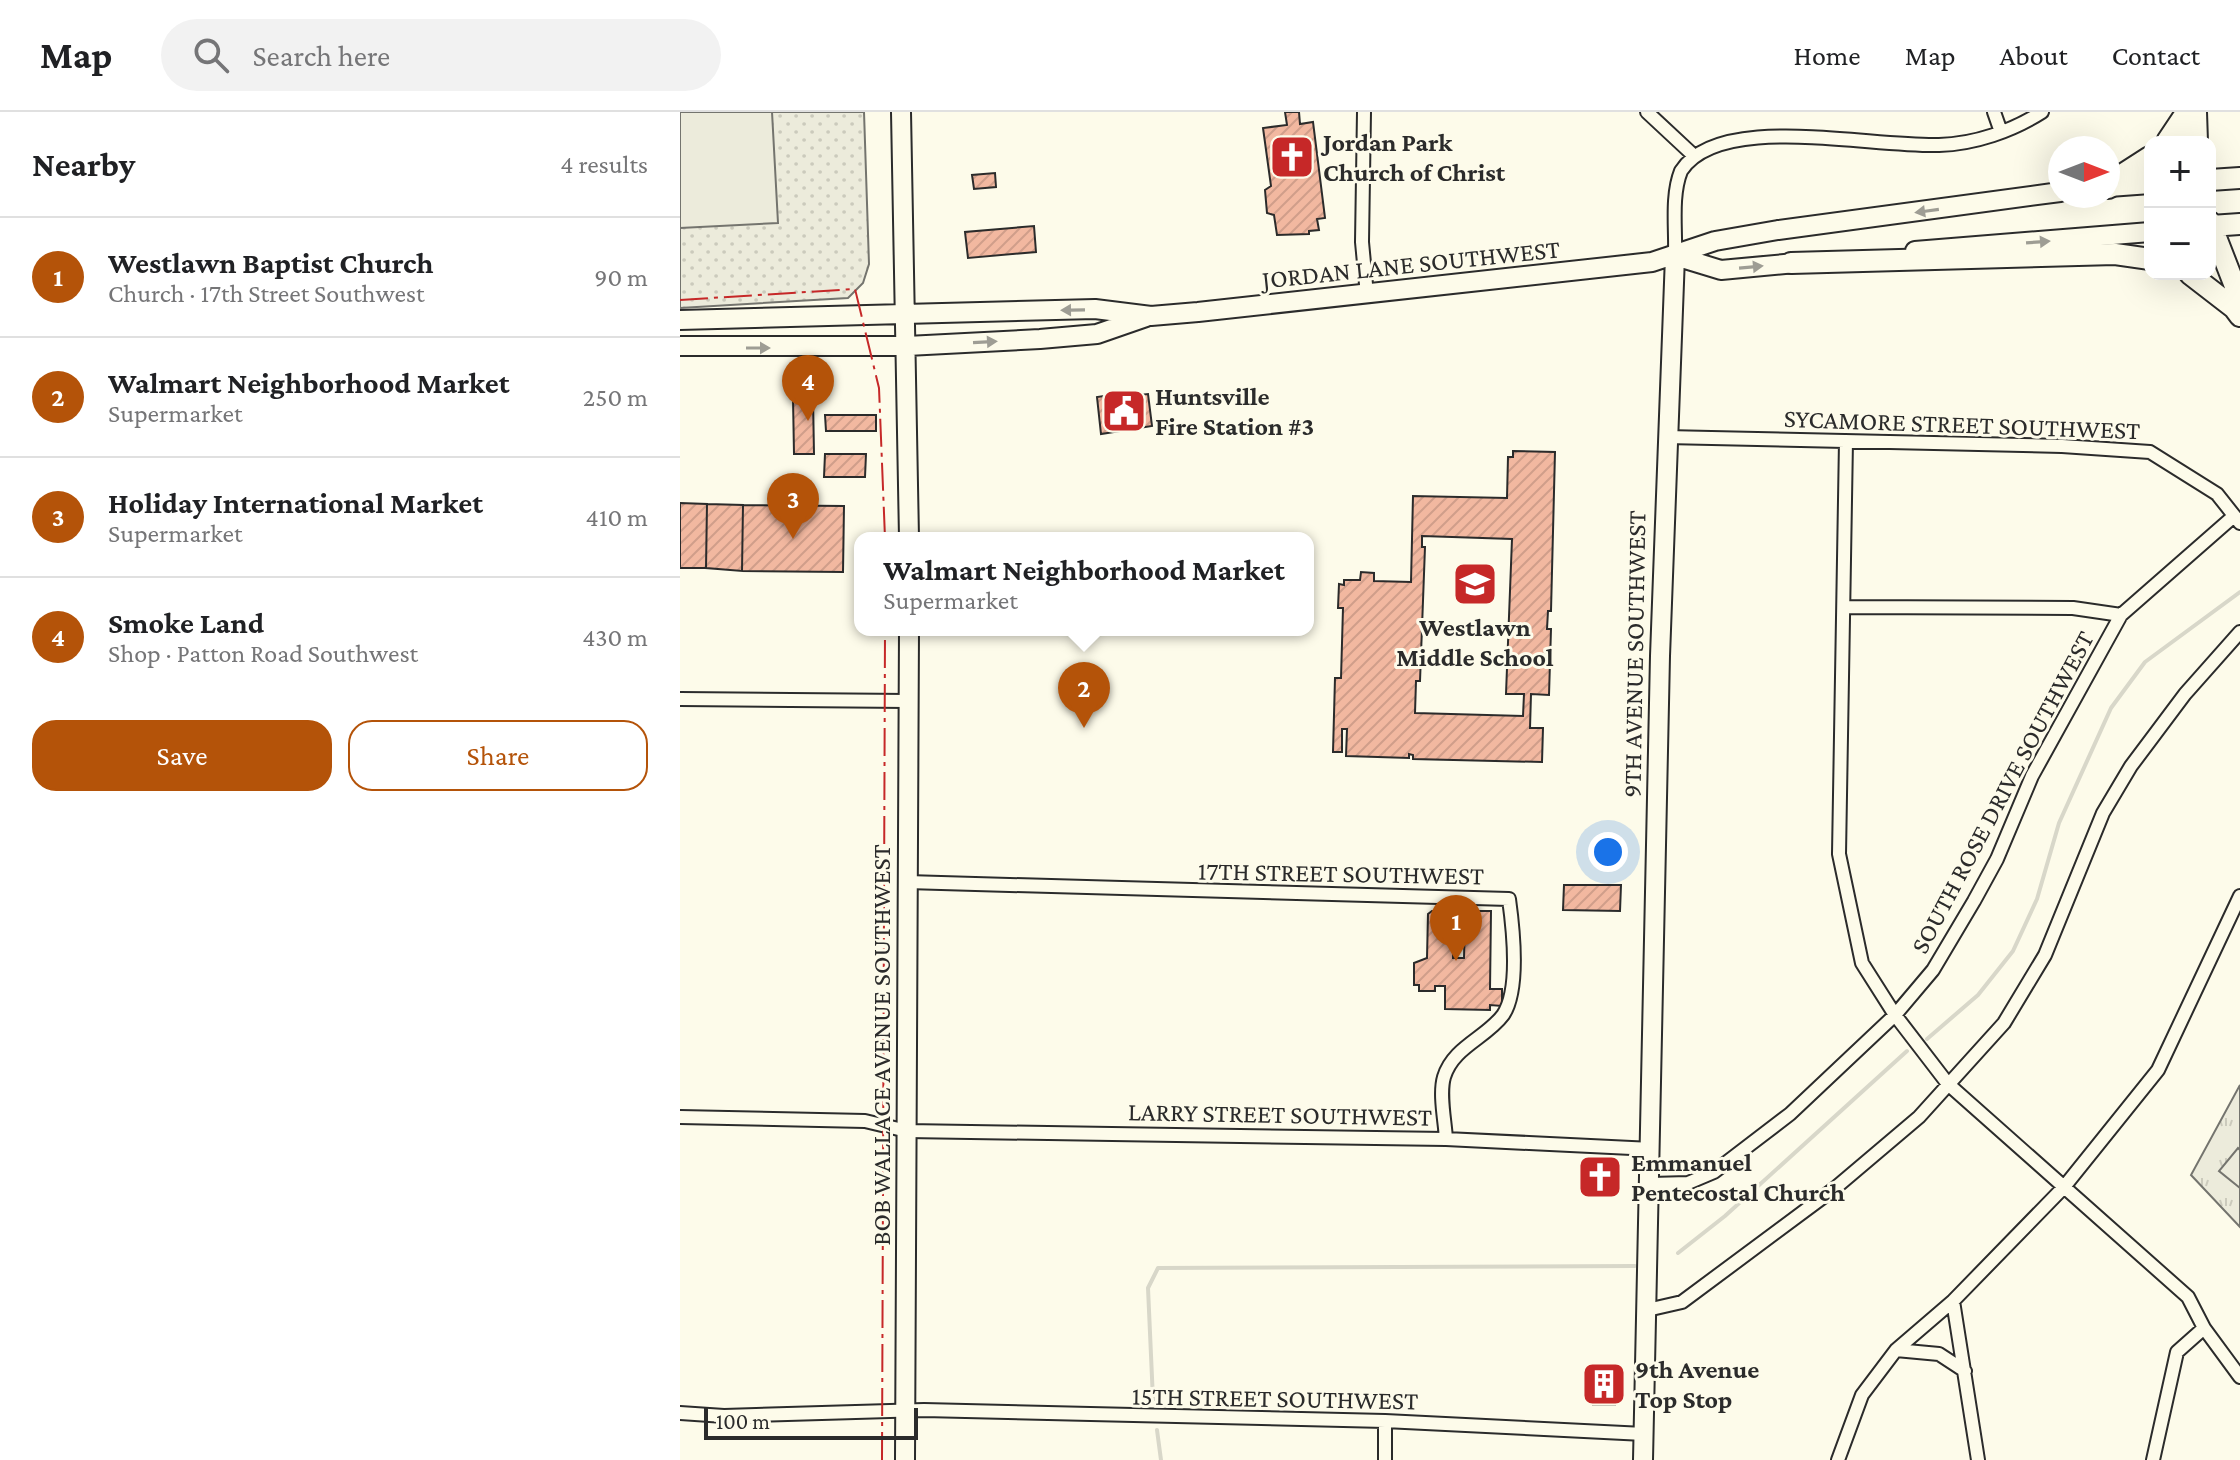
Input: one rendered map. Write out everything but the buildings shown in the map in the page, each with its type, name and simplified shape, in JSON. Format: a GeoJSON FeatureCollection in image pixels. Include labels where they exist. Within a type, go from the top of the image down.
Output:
{"type":"FeatureCollection","features":[{"type":"Feature","properties":{"kind":"highway"},"geometry":{"type":"LineString","coordinates":[[2174,136],[2192,112]]}},
{"type":"Feature","properties":{"kind":"highway"},"geometry":{"type":"LineString","coordinates":[[2192,112],[2194,136]]}},
{"type":"Feature","properties":{"kind":"highway"},"geometry":{"type":"LineString","coordinates":[[2120,178],[2144,163]]}},
{"type":"Feature","properties":{"kind":"main road"},"geometry":{"type":"LineString","coordinates":[[901,112],[909,532]]}},
{"type":"Feature","properties":{"kind":"main road"},"geometry":{"type":"LineString","coordinates":[[2216,180],[2240,178]]}},
{"type":"Feature","properties":{"kind":"main road"},"geometry":{"type":"LineString","coordinates":[[2120,185],[2144,184]]}},
{"type":"Feature","properties":{"kind":"main road","name":"JORDAN LANE SOUTHWEST"},"geometry":{"type":"LineString","coordinates":[[680,320],[1095,309],[1151,316],[1570,273],[1675,256],[1715,241],[1778,230],[2048,194]]}},
{"type":"Feature","properties":{"kind":"main road"},"geometry":{"type":"LineString","coordinates":[[2216,225],[2240,224]]}},
{"type":"Feature","properties":{"kind":"main road","name":"JORDAN LANE SOUTHWEST"},"geometry":{"type":"LineString","coordinates":[[1675,256],[1721,270],[2144,233]]}},
{"type":"Feature","properties":{"kind":"main road"},"geometry":{"type":"LineString","coordinates":[[2216,240],[2240,299]]}},
{"type":"Feature","properties":{"kind":"main road"},"geometry":{"type":"LineString","coordinates":[[1791,263],[2115,254],[2144,258]]}},
{"type":"Feature","properties":{"kind":"main road","name":"9TH AVENUE SOUTHWEST"},"geometry":{"type":"LineString","coordinates":[[1643,1460],[1666,437],[1675,256]]}},
{"type":"Feature","properties":{"kind":"main road"},"geometry":{"type":"LineString","coordinates":[[2198,280],[2240,316]]}},
{"type":"Feature","properties":{"kind":"main road","name":"JORDAN LANE SOUTHWEST"},"geometry":{"type":"LineString","coordinates":[[680,346],[907,346],[1097,334],[1151,316]]}},
{"type":"Feature","properties":{"kind":"main road","name":"BOB WALLACE AVENUE SOUTHWEST"},"geometry":{"type":"LineString","coordinates":[[905,1460],[909,636]]}},
{"type":"Feature","properties":{"kind":"street"},"geometry":{"type":"LineString","coordinates":[[1364,112],[1362,242],[1367,295]]}},
{"type":"Feature","properties":{"kind":"street"},"geometry":{"type":"LineString","coordinates":[[1647,112],[1691,153],[1708,138],[1730,127]]}},
{"type":"Feature","properties":{"kind":"street"},"geometry":{"type":"LineString","coordinates":[[1994,112],[2001,132]]}},
{"type":"Feature","properties":{"kind":"street"},"geometry":{"type":"LineString","coordinates":[[1792,123],[1925,144],[1957,143],[2001,132],[2042,112]]}},
{"type":"Feature","properties":{"kind":"street","name":"9TH AVENUE SOUTHWEST"},"geometry":{"type":"LineString","coordinates":[[1675,256],[1677,187],[1691,153]]}},
{"type":"Feature","properties":{"kind":"street","name":"SYCAMORE STREET SOUTHWEST"},"geometry":{"type":"LineString","coordinates":[[1666,437],[2046,445],[2150,452],[2217,494],[2237,519]]}},
{"type":"Feature","properties":{"kind":"street"},"geometry":{"type":"LineString","coordinates":[[1846,441],[1839,854],[1862,963],[1895,1015],[1948,1084],[2188,1297],[2204,1328],[2240,1377]]}},
{"type":"Feature","properties":{"kind":"street","name":"SOUTH ROSE DRIVE SOUTHWEST"},"geometry":{"type":"LineString","coordinates":[[1651,1184],[1688,1183],[1714,1172],[1790,1114],[1895,1015],[1933,970],[1974,901],[1997,859],[2032,776],[2121,615],[2237,519]]}},
{"type":"Feature","properties":{"kind":"street"},"geometry":{"type":"LineString","coordinates":[[1844,607],[2073,608],[2121,615]]}},
{"type":"Feature","properties":{"kind":"street"},"geometry":{"type":"LineString","coordinates":[[1647,1310],[1682,1302],[1834,1189],[1919,1117],[2004,1023],[2045,955],[2103,813],[2131,766],[2185,694],[2240,632]]}},
{"type":"Feature","properties":{"kind":"street"},"geometry":{"type":"LineString","coordinates":[[680,699],[908,701]]}},
{"type":"Feature","properties":{"kind":"street","name":"17TH STREET SOUTHWEST"},"geometry":{"type":"LineString","coordinates":[[907,882],[1509,899],[1513,927],[1512,994],[1503,1015],[1455,1057],[1444,1079],[1446,1139]]}},
{"type":"Feature","properties":{"kind":"street"},"geometry":{"type":"LineString","coordinates":[[1838,1460],[1862,1395],[1896,1350],[1953,1301],[2064,1187],[2158,1070],[2240,896]]}},
{"type":"Feature","properties":{"kind":"street","name":"LARRY STREET SOUTHWEST"},"geometry":{"type":"LineString","coordinates":[[680,1117],[865,1121],[907,1131],[1446,1139],[1652,1149]]}},
{"type":"Feature","properties":{"kind":"street"},"geometry":{"type":"LineString","coordinates":[[1953,1301],[1978,1460]]}},
{"type":"Feature","properties":{"kind":"street"},"geometry":{"type":"LineString","coordinates":[[2153,1460],[2177,1352],[2204,1328]]}},
{"type":"Feature","properties":{"kind":"street"},"geometry":{"type":"LineString","coordinates":[[1896,1350],[1939,1354],[1965,1371]]}},
{"type":"Feature","properties":{"kind":"street","name":"15TH STREET SOUTHWEST"},"geometry":{"type":"LineString","coordinates":[[680,1413],[724,1416],[906,1411],[1385,1421],[1644,1434]]}},
{"type":"Feature","properties":{"kind":"street"},"geometry":{"type":"LineString","coordinates":[[1385,1421],[1385,1460]]}},
{"type":"Feature","properties":{"kind":"green space"},"geometry":{"type":"Polygon","coordinates":[[[680,112],[864,112],[869,264],[863,283],[848,298],[680,308],[680,112]]]}},
{"type":"Feature","properties":{"kind":"green space"},"geometry":{"type":"Polygon","coordinates":[[[680,112],[772,112],[778,223],[680,228],[680,112]]]}},
{"type":"Feature","properties":{"kind":"green space"},"geometry":{"type":"Polygon","coordinates":[[[2240,1085],[2240,1227],[2191,1175],[2240,1085]]]}},
{"type":"Feature","properties":{"kind":"green space"},"geometry":{"type":"Polygon","coordinates":[[[2238,1148],[2240,1150],[2240,1188],[2219,1171],[2238,1148]]]}},
{"type":"Feature","properties":{"kind":"waterway"},"geometry":{"type":"LineString","coordinates":[[1927,1039],[1978,995],[2013,951],[2037,899],[2059,823],[2111,708],[2145,662],[2240,592]]}},
{"type":"Feature","properties":{"kind":"waterway"},"geometry":{"type":"LineString","coordinates":[[1678,1253],[1725,1216],[1907,1051]]}},
{"type":"Feature","properties":{"kind":"waterway"},"geometry":{"type":"LineString","coordinates":[[1153,1400],[1148,1288],[1158,1268],[1635,1266]]}},
{"type":"Feature","properties":{"kind":"waterway"},"geometry":{"type":"LineString","coordinates":[[1157,1430],[1161,1460]]}},
{"type":"Feature","properties":{"kind":"power"},"geometry":{"type":"LineString","coordinates":[[680,300],[855,289],[879,388],[885,532]]}},
{"type":"Feature","properties":{"kind":"power"},"geometry":{"type":"LineString","coordinates":[[882,1460],[885,636]]}},
{"type":"Feature","properties":{"kind":"place","name":"Jordan Park Church of Christ"},"geometry":{"type":"Point","coordinates":[1292,157]}},
{"type":"Feature","properties":{"kind":"place","name":"Huntsville Fire Station #3"},"geometry":{"type":"Point","coordinates":[1124,411]}},
{"type":"Feature","properties":{"kind":"place","name":"Smoke Land"},"geometry":{"type":"Point","coordinates":[808,421]}},
{"type":"Feature","properties":{"kind":"place","name":"Holiday International Market"},"geometry":{"type":"Point","coordinates":[793,539]}},
{"type":"Feature","properties":{"kind":"place","name":"Westlawn Middle School"},"geometry":{"type":"Point","coordinates":[1475,584]}},
{"type":"Feature","properties":{"kind":"place","name":"Walmart Neighborhood Market"},"geometry":{"type":"Point","coordinates":[1084,728]}},
{"type":"Feature","properties":{"kind":"place","name":"Westlawn Baptist Church"},"geometry":{"type":"Point","coordinates":[1456,961]}},
{"type":"Feature","properties":{"kind":"place","name":"Emmanuel Pentecostal Church"},"geometry":{"type":"Point","coordinates":[1600,1177]}},
{"type":"Feature","properties":{"kind":"place","name":"9th Avenue Top Stop"},"geometry":{"type":"Point","coordinates":[1604,1384]}}]}
